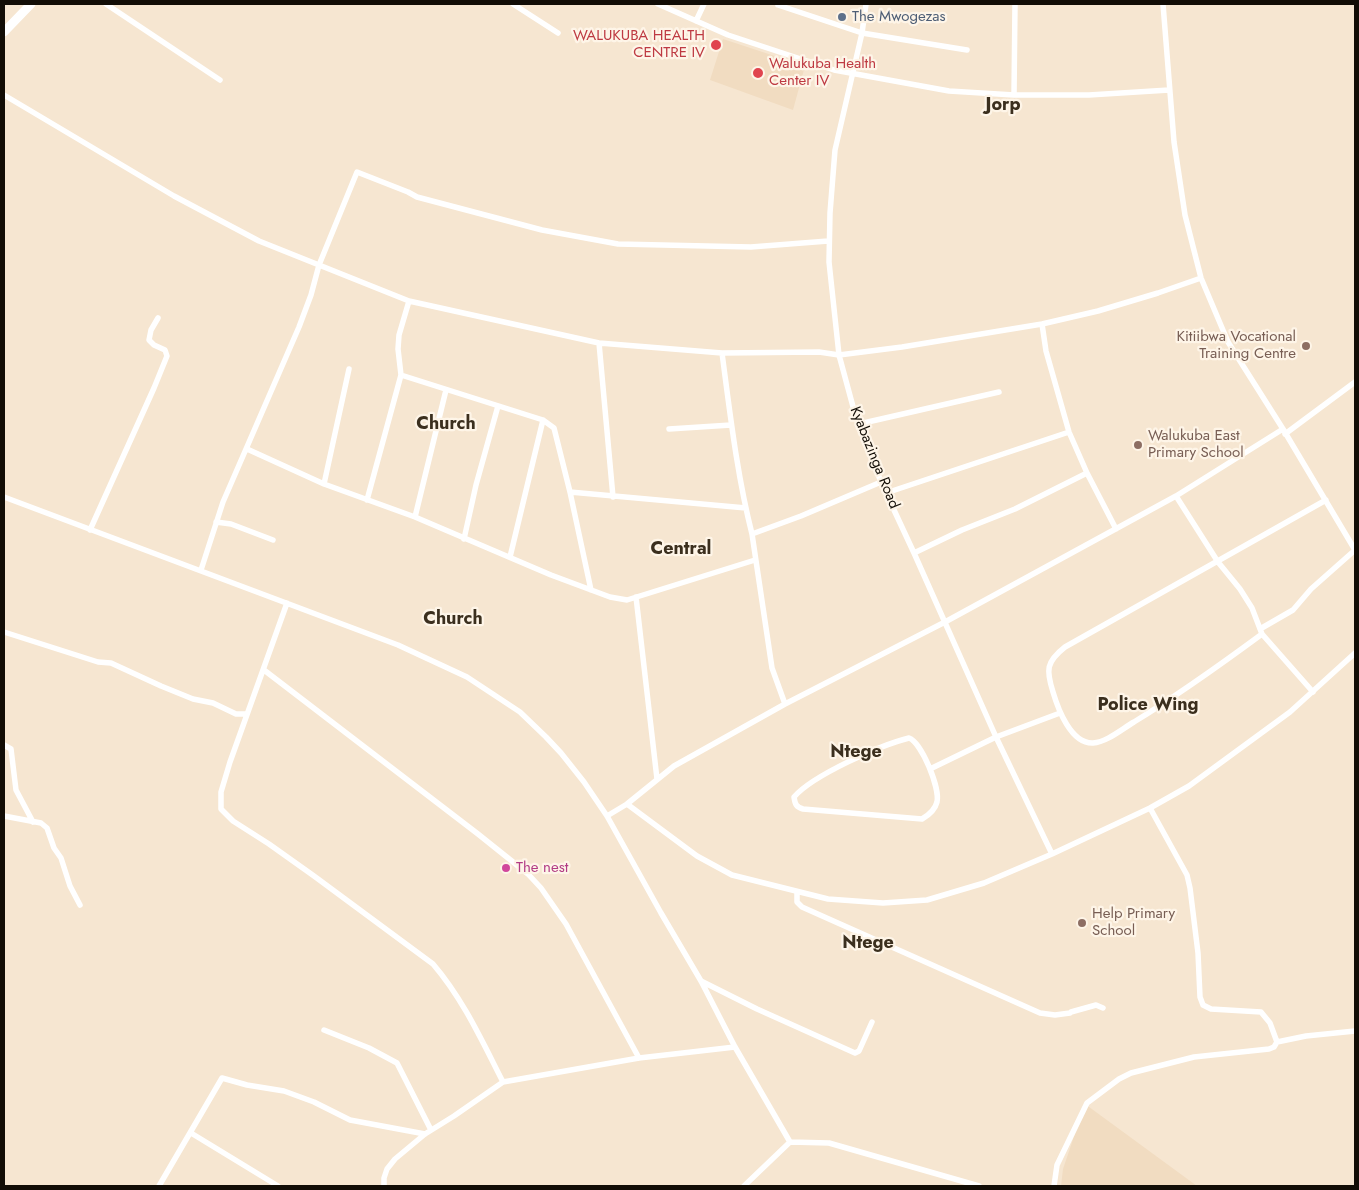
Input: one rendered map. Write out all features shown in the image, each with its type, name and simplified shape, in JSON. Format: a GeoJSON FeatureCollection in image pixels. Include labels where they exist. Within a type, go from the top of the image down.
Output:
{"type":"FeatureCollection","features":[{"type":"Feature","properties":{"kind":"street"},"geometry":{"type":"LineString","coordinates":[[4,32],[31,4]]}},
{"type":"Feature","properties":{"kind":"street"},"geometry":{"type":"LineString","coordinates":[[106,4],[220,80]]}},
{"type":"Feature","properties":{"kind":"street"},"geometry":{"type":"LineString","coordinates":[[513,4],[558,33]]}},
{"type":"Feature","properties":{"kind":"street"},"geometry":{"type":"LineString","coordinates":[[658,4],[728,35],[834,70],[949,91],[1014,96],[1089,95],[1169,90]]}},
{"type":"Feature","properties":{"kind":"street"},"geometry":{"type":"LineString","coordinates":[[696,21],[704,4]]}},
{"type":"Feature","properties":{"kind":"street","name":"Kyabazinga Road"},"geometry":{"type":"LineString","coordinates":[[866,4],[862,34],[835,150],[828,241],[839,355],[858,424],[880,482],[914,553],[996,737],[1052,854]]}},
{"type":"Feature","properties":{"kind":"street"},"geometry":{"type":"LineString","coordinates":[[1014,96],[1015,4]]}},
{"type":"Feature","properties":{"kind":"street"},"geometry":{"type":"LineString","coordinates":[[1163,4],[1174,142],[1185,215],[1201,278],[1228,342],[1284,431],[1326,500],[1355,550],[1311,589],[1293,610],[1261,631],[1171,699],[1103,740],[1093,743],[1075,735],[1060,713],[1048,672],[1049,664],[1054,655],[1144,601],[1218,562],[1326,500]]}},
{"type":"Feature","properties":{"kind":"street"},"geometry":{"type":"LineString","coordinates":[[778,5],[862,34],[966,50]]}},
{"type":"Feature","properties":{"kind":"street"},"geometry":{"type":"LineString","coordinates":[[4,95],[212,217],[259,241],[409,301],[599,342],[722,352],[819,352],[839,355],[902,347],[1042,324],[1158,294],[1201,278]]}},
{"type":"Feature","properties":{"kind":"street"},"geometry":{"type":"LineString","coordinates":[[201,570],[223,502],[299,327],[311,295],[319,265],[357,172],[417,197],[542,230],[618,244],[751,247],[828,241]]}},
{"type":"Feature","properties":{"kind":"street"},"geometry":{"type":"LineString","coordinates":[[367,500],[401,375],[398,349],[399,335],[409,301]]}},
{"type":"Feature","properties":{"kind":"street"},"geometry":{"type":"LineString","coordinates":[[90,530],[167,356],[165,350],[154,345],[149,340],[151,330],[158,318]]}},
{"type":"Feature","properties":{"kind":"street"},"geometry":{"type":"LineString","coordinates":[[1042,324],[1046,351],[1068,432],[1116,529]]}},
{"type":"Feature","properties":{"kind":"street"},"geometry":{"type":"LineString","coordinates":[[599,342],[613,497]]}},
{"type":"Feature","properties":{"kind":"street"},"geometry":{"type":"LineString","coordinates":[[722,352],[731,425],[752,534],[772,668],[786,704]]}},
{"type":"Feature","properties":{"kind":"street"},"geometry":{"type":"LineString","coordinates":[[324,484],[349,370]]}},
{"type":"Feature","properties":{"kind":"street"},"geometry":{"type":"LineString","coordinates":[[401,375],[543,420],[554,428],[591,590]]}},
{"type":"Feature","properties":{"kind":"street"},"geometry":{"type":"LineString","coordinates":[[607,816],[627,804],[674,766],[786,704],[945,622],[1176,496],[1284,431],[1355,382]]}},
{"type":"Feature","properties":{"kind":"street"},"geometry":{"type":"LineString","coordinates":[[415,517],[446,390]]}},
{"type":"Feature","properties":{"kind":"street"},"geometry":{"type":"LineString","coordinates":[[858,424],[999,392]]}},
{"type":"Feature","properties":{"kind":"street"},"geometry":{"type":"LineString","coordinates":[[464,538],[476,485],[498,406]]}},
{"type":"Feature","properties":{"kind":"street"},"geometry":{"type":"LineString","coordinates":[[510,557],[543,420]]}},
{"type":"Feature","properties":{"kind":"street"},"geometry":{"type":"LineString","coordinates":[[669,430],[731,425]]}},
{"type":"Feature","properties":{"kind":"street"},"geometry":{"type":"LineString","coordinates":[[886,492],[1068,432]]}},
{"type":"Feature","properties":{"kind":"street"},"geometry":{"type":"LineString","coordinates":[[247,449],[324,484],[415,517],[591,590],[620,600],[626,600],[755,560]]}},
{"type":"Feature","properties":{"kind":"street"},"geometry":{"type":"LineString","coordinates":[[914,553],[962,530],[1015,509],[1087,473]]}},
{"type":"Feature","properties":{"kind":"street"},"geometry":{"type":"LineString","coordinates":[[752,534],[801,516],[880,482]]}},
{"type":"Feature","properties":{"kind":"street"},"geometry":{"type":"LineString","coordinates":[[570,492],[746,508]]}},
{"type":"Feature","properties":{"kind":"street"},"geometry":{"type":"LineString","coordinates":[[1176,496],[1218,562],[1240,589],[1252,608],[1261,631],[1314,692]]}},
{"type":"Feature","properties":{"kind":"street"},"geometry":{"type":"LineString","coordinates":[[4,497],[398,645],[450,669],[488,690],[520,712],[546,737],[584,782],[607,816],[701,980],[735,1047],[790,1142]]}},
{"type":"Feature","properties":{"kind":"street"},"geometry":{"type":"LineString","coordinates":[[216,522],[231,524],[273,540]]}},
{"type":"Feature","properties":{"kind":"street"},"geometry":{"type":"LineString","coordinates":[[636,597],[657,779]]}},
{"type":"Feature","properties":{"kind":"street"},"geometry":{"type":"LineString","coordinates":[[287,603],[264,670],[246,714],[221,792],[222,809],[226,816],[314,876],[432,964],[444,977],[462,1004],[503,1082]]}},
{"type":"Feature","properties":{"kind":"street"},"geometry":{"type":"LineString","coordinates":[[4,632],[98,662],[110,662],[193,699],[213,703],[236,714],[246,714]]}},
{"type":"Feature","properties":{"kind":"street"},"geometry":{"type":"LineString","coordinates":[[627,804],[697,856],[732,875],[828,899],[883,903],[927,900],[984,883],[1052,854],[1150,808],[1190,786],[1290,712],[1355,653]]}},
{"type":"Feature","properties":{"kind":"street"},"geometry":{"type":"LineString","coordinates":[[264,670],[528,874],[541,888],[566,924],[639,1058]]}},
{"type":"Feature","properties":{"kind":"street"},"geometry":{"type":"LineString","coordinates":[[930,769],[996,737],[1060,713]]}},
{"type":"Feature","properties":{"kind":"street"},"geometry":{"type":"LineString","coordinates":[[906,739],[914,740],[930,769],[938,794],[937,802],[929,815],[922,819],[804,809],[798,808],[795,804],[794,797],[805,786],[853,760],[906,739]]}},
{"type":"Feature","properties":{"kind":"street"},"geometry":{"type":"LineString","coordinates":[[4,745],[11,749],[16,790],[33,822]]}},
{"type":"Feature","properties":{"kind":"street"},"geometry":{"type":"LineString","coordinates":[[1150,808],[1187,874],[1198,953],[1201,1003],[1211,1008],[1261,1012],[1270,1022],[1277,1042]]}},
{"type":"Feature","properties":{"kind":"street"},"geometry":{"type":"LineString","coordinates":[[4,816],[41,823],[46,828],[54,848],[61,858],[70,886],[80,905]]}},
{"type":"Feature","properties":{"kind":"street"},"geometry":{"type":"LineString","coordinates":[[797,892],[797,902],[802,908],[1040,1013],[1055,1015],[1070,1013],[1096,1005],[1102,1008]]}},
{"type":"Feature","properties":{"kind":"street"},"geometry":{"type":"LineString","coordinates":[[701,980],[757,1009],[855,1053],[860,1051],[872,1022]]}},
{"type":"Feature","properties":{"kind":"street"},"geometry":{"type":"LineString","coordinates":[[324,1030],[369,1048],[398,1063],[432,1130]]}},
{"type":"Feature","properties":{"kind":"street"},"geometry":{"type":"LineString","coordinates":[[1054,1186],[1058,1166],[1086,1103],[1119,1079],[1131,1073],[1194,1057],[1269,1049],[1274,1047],[1277,1042],[1306,1036],[1355,1031]]}},
{"type":"Feature","properties":{"kind":"street"},"geometry":{"type":"LineString","coordinates":[[384,1186],[387,1169],[395,1159],[425,1134],[503,1082],[639,1058],[735,1047]]}},
{"type":"Feature","properties":{"kind":"street"},"geometry":{"type":"LineString","coordinates":[[160,1186],[222,1078],[247,1085],[284,1091],[314,1102],[350,1120],[425,1134]]}},
{"type":"Feature","properties":{"kind":"street"},"geometry":{"type":"LineString","coordinates":[[191,1133],[278,1186]]}},
{"type":"Feature","properties":{"kind":"street"},"geometry":{"type":"LineString","coordinates":[[744,1186],[790,1142],[828,1143],[980,1186]]}},
{"type":"Feature","properties":{"kind":"shaded area","name":"Walukuba Health Center IV"},"geometry":{"type":"Polygon","coordinates":[[[723,39],[805,66],[793,110],[710,80],[723,39]]]}},
{"type":"Feature","properties":{"kind":"shaded area"},"geometry":{"type":"Polygon","coordinates":[[[1085,1104],[1197,1186],[1061,1186],[1063,1169],[1085,1104]]]}},
{"type":"Feature","properties":{"kind":"place","name":"The Mwogezas"},"geometry":{"type":"Point","coordinates":[842,17]}},
{"type":"Feature","properties":{"kind":"place","name":"WALUKUBA HEALTH CENTRE IV"},"geometry":{"type":"Point","coordinates":[716,45]}},
{"type":"Feature","properties":{"kind":"place","name":"Walukuba Health Center IV"},"geometry":{"type":"Point","coordinates":[758,73]}},
{"type":"Feature","properties":{"kind":"place","name":"Kitiibwa Vocational Training Centre"},"geometry":{"type":"Point","coordinates":[1306,346]}},
{"type":"Feature","properties":{"kind":"place","name":"Walukuba East Primary School"},"geometry":{"type":"Point","coordinates":[1138,445]}},
{"type":"Feature","properties":{"kind":"place","name":"The nest"},"geometry":{"type":"Point","coordinates":[506,868]}},
{"type":"Feature","properties":{"kind":"place","name":"Help Primary School"},"geometry":{"type":"Point","coordinates":[1082,923]}},
{"type":"Feature","properties":{"kind":"district","name":"Jorp"},"geometry":{"type":"Point","coordinates":[1003,106]}},
{"type":"Feature","properties":{"kind":"district","name":"Church"},"geometry":{"type":"Point","coordinates":[446,425]}},
{"type":"Feature","properties":{"kind":"district","name":"Central"},"geometry":{"type":"Point","coordinates":[681,550]}},
{"type":"Feature","properties":{"kind":"district","name":"Church"},"geometry":{"type":"Point","coordinates":[453,620]}},
{"type":"Feature","properties":{"kind":"district","name":"Police Wing"},"geometry":{"type":"Point","coordinates":[1148,706]}},
{"type":"Feature","properties":{"kind":"district","name":"Ntege"},"geometry":{"type":"Point","coordinates":[856,753]}},
{"type":"Feature","properties":{"kind":"district","name":"Ntege"},"geometry":{"type":"Point","coordinates":[868,944]}}]}
